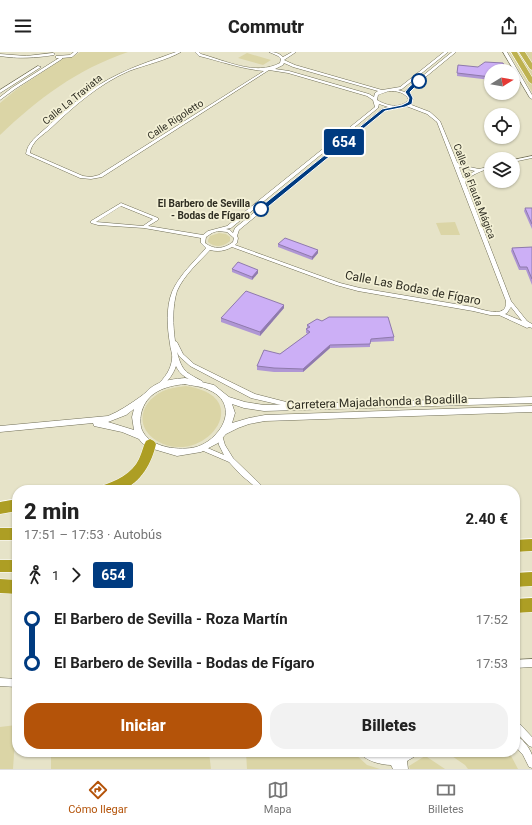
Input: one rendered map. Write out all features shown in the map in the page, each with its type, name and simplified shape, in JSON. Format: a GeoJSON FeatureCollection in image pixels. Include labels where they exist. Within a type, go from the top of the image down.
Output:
{"type":"FeatureCollection","features":[{"type":"Feature","properties":{"kind":"highway"},"geometry":{"type":"LineString","coordinates":[[514,52],[532,82]]}},
{"type":"Feature","properties":{"kind":"highway"},"geometry":{"type":"LineString","coordinates":[[522,52],[532,68]]}},
{"type":"Feature","properties":{"kind":"highway"},"geometry":{"type":"LineString","coordinates":[[524,69],[532,86]]}},
{"type":"Feature","properties":{"kind":"highway"},"geometry":{"type":"LineString","coordinates":[[120,485],[137,473],[146,459],[145,440]]}},
{"type":"Feature","properties":{"kind":"highway"},"geometry":{"type":"LineString","coordinates":[[0,508],[12,506]]}},
{"type":"Feature","properties":{"kind":"highway"},"geometry":{"type":"LineString","coordinates":[[0,534],[12,534]]}},
{"type":"Feature","properties":{"kind":"highway"},"geometry":{"type":"LineString","coordinates":[[520,546],[532,545]]}},
{"type":"Feature","properties":{"kind":"highway"},"geometry":{"type":"LineString","coordinates":[[0,566],[12,566]]}},
{"type":"Feature","properties":{"kind":"highway"},"geometry":{"type":"LineString","coordinates":[[520,580],[532,579]]}},
{"type":"Feature","properties":{"kind":"highway"},"geometry":{"type":"LineString","coordinates":[[0,586],[12,587]]}},
{"type":"Feature","properties":{"kind":"highway"},"geometry":{"type":"LineString","coordinates":[[520,606],[532,605]]}},
{"type":"Feature","properties":{"kind":"street"},"geometry":{"type":"LineString","coordinates":[[0,99],[14,88],[61,58],[71,56],[76,52]]}},
{"type":"Feature","properties":{"kind":"street","name":"Calle La Traviata"},"geometry":{"type":"LineString","coordinates":[[91,178],[82,177],[30,156],[27,152],[36,140],[60,116],[110,80],[134,68],[179,52]]}},
{"type":"Feature","properties":{"kind":"street"},"geometry":{"type":"LineString","coordinates":[[193,52],[256,70],[268,69],[288,72],[368,95],[384,105],[394,107]]}},
{"type":"Feature","properties":{"kind":"street"},"geometry":{"type":"LineString","coordinates":[[271,52],[279,55],[291,54]]}},
{"type":"Feature","properties":{"kind":"street"},"geometry":{"type":"LineString","coordinates":[[283,60],[294,52]]}},
{"type":"Feature","properties":{"kind":"street"},"geometry":{"type":"LineString","coordinates":[[446,52],[401,88],[383,91],[376,94],[376,107],[229,227],[210,232],[204,237],[203,243],[209,248],[219,250],[233,246],[236,241],[235,236],[237,229],[383,110],[407,104],[411,100],[408,92],[410,88],[454,52]]}},
{"type":"Feature","properties":{"kind":"street"},"geometry":{"type":"LineString","coordinates":[[505,52],[532,98]]}},
{"type":"Feature","properties":{"kind":"street"},"geometry":{"type":"LineString","coordinates":[[0,55],[24,56],[54,54],[61,58]]}},
{"type":"Feature","properties":{"kind":"street"},"geometry":{"type":"LineString","coordinates":[[0,92],[54,54]]}},
{"type":"Feature","properties":{"kind":"street"},"geometry":{"type":"LineString","coordinates":[[279,55],[283,60],[299,68],[383,91]]}},
{"type":"Feature","properties":{"kind":"street","name":"Calle Rigoletto"},"geometry":{"type":"LineString","coordinates":[[91,178],[107,172],[259,74],[268,69],[279,66],[283,60]]}},
{"type":"Feature","properties":{"kind":"street"},"geometry":{"type":"LineString","coordinates":[[256,70],[260,72],[259,74]]}},
{"type":"Feature","properties":{"kind":"street"},"geometry":{"type":"LineString","coordinates":[[393,90],[403,92],[410,96]]}},
{"type":"Feature","properties":{"kind":"street","name":"Calle La Flauta Mágica"},"geometry":{"type":"LineString","coordinates":[[407,104],[426,111],[435,117],[439,122],[508,301]]}},
{"type":"Feature","properties":{"kind":"street"},"geometry":{"type":"LineString","coordinates":[[520,160],[532,157]]}},
{"type":"Feature","properties":{"kind":"street"},"geometry":{"type":"LineString","coordinates":[[454,162],[459,166],[477,170]]}},
{"type":"Feature","properties":{"kind":"street"},"geometry":{"type":"LineString","coordinates":[[462,182],[477,170],[484,168]]}},
{"type":"Feature","properties":{"kind":"street"},"geometry":{"type":"LineString","coordinates":[[144,227],[156,219],[120,204],[93,222],[98,224],[144,227],[204,237]]}},
{"type":"Feature","properties":{"kind":"street"},"geometry":{"type":"LineString","coordinates":[[218,230],[228,231],[235,236]]}},
{"type":"Feature","properties":{"kind":"street","name":"Calle Las Bodas de Fígaro"},"geometry":{"type":"LineString","coordinates":[[233,246],[352,288],[473,309],[491,314],[501,314],[532,327]]}},
{"type":"Feature","properties":{"kind":"street"},"geometry":{"type":"LineString","coordinates":[[209,248],[184,275],[175,292],[172,310],[172,338],[175,359],[180,369],[187,376],[211,386],[227,399],[231,409],[230,420],[223,434],[221,446],[232,461],[258,485]]}},
{"type":"Feature","properties":{"kind":"street"},"geometry":{"type":"LineString","coordinates":[[501,314],[506,312],[509,307],[508,301]]}},
{"type":"Feature","properties":{"kind":"street","name":"Calle Las Bodas de Fígaro"},"geometry":{"type":"LineString","coordinates":[[508,301],[525,322],[532,327]]}},
{"type":"Feature","properties":{"kind":"street"},"geometry":{"type":"LineString","coordinates":[[172,338],[181,355],[192,365],[252,396],[301,408]]}},
{"type":"Feature","properties":{"kind":"street"},"geometry":{"type":"LineString","coordinates":[[0,429],[109,419],[123,413],[156,388],[170,375],[175,359]]}},
{"type":"Feature","properties":{"kind":"street"},"geometry":{"type":"LineString","coordinates":[[156,388],[185,380],[200,382]]}},
{"type":"Feature","properties":{"kind":"street"},"geometry":{"type":"LineString","coordinates":[[145,397],[138,406],[135,416],[136,426],[145,440]]}},
{"type":"Feature","properties":{"kind":"street","name":"Carretera Majadahonda a Boadilla"},"geometry":{"type":"LineString","coordinates":[[227,399],[244,405],[264,408],[532,400]]}},
{"type":"Feature","properties":{"kind":"street","name":"Carretera Majadahonda a Boadilla"},"geometry":{"type":"LineString","coordinates":[[223,434],[235,424],[246,420],[265,418],[532,409]]}},
{"type":"Feature","properties":{"kind":"street"},"geometry":{"type":"LineString","coordinates":[[76,423],[111,425],[125,429],[161,450],[175,452],[189,452],[203,448],[223,434]]}},
{"type":"Feature","properties":{"kind":"street"},"geometry":{"type":"LineString","coordinates":[[203,448],[232,461]]}},
{"type":"Feature","properties":{"kind":"street"},"geometry":{"type":"LineString","coordinates":[[520,664],[532,663]]}},
{"type":"Feature","properties":{"kind":"street"},"geometry":{"type":"LineString","coordinates":[[0,682],[12,683]]}},
{"type":"Feature","properties":{"kind":"street"},"geometry":{"type":"LineString","coordinates":[[520,730],[532,743]]}},
{"type":"Feature","properties":{"kind":"street"},"geometry":{"type":"LineString","coordinates":[[520,745],[526,752],[532,764]]}},
{"type":"Feature","properties":{"kind":"street"},"geometry":{"type":"LineString","coordinates":[[370,757],[398,763],[404,769]]}},
{"type":"Feature","properties":{"kind":"street"},"geometry":{"type":"LineString","coordinates":[[398,763],[407,757]]}},
{"type":"Feature","properties":{"kind":"shaded area"},"geometry":{"type":"Polygon","coordinates":[[[80,52],[128,52],[92,67],[59,86],[29,109],[0,135],[0,103],[17,89],[64,58],[73,57],[80,52]]]}},
{"type":"Feature","properties":{"kind":"shaded area"},"geometry":{"type":"Polygon","coordinates":[[[509,52],[532,52],[532,92],[520,71],[520,64],[516,64],[509,52]]]}},
{"type":"Feature","properties":{"kind":"shaded area"},"geometry":{"type":"Polygon","coordinates":[[[247,53],[271,60],[263,65],[238,58],[247,53]]]}},
{"type":"Feature","properties":{"kind":"shaded area"},"geometry":{"type":"Polygon","coordinates":[[[455,222],[460,235],[441,235],[436,223],[455,222]]]}},
{"type":"Feature","properties":{"kind":"shaded area"},"geometry":{"type":"Polygon","coordinates":[[[219,233],[226,234],[230,237],[230,241],[225,245],[219,246],[208,242],[210,236],[219,233]]]}},
{"type":"Feature","properties":{"kind":"shaded area"},"geometry":{"type":"Polygon","coordinates":[[[186,386],[208,393],[219,403],[221,415],[216,428],[206,438],[191,445],[174,447],[157,441],[145,429],[143,415],[145,408],[149,401],[163,391],[171,388],[186,386]]]}},
{"type":"Feature","properties":{"kind":"shaded area"},"geometry":{"type":"Polygon","coordinates":[[[12,726],[13,769],[0,769],[0,727],[12,726]]]}},
{"type":"Feature","properties":{"kind":"shaded area"},"geometry":{"type":"Polygon","coordinates":[[[51,757],[210,757],[211,769],[51,769],[51,757]]]}},
{"type":"Feature","properties":{"kind":"shaded area"},"geometry":{"type":"Polygon","coordinates":[[[246,757],[358,757],[367,765],[380,769],[247,769],[246,757]]]}},
{"type":"Feature","properties":{"kind":"shaded area"},"geometry":{"type":"Polygon","coordinates":[[[423,757],[427,757],[445,769],[410,769],[409,766],[423,757]]]}},
{"type":"Feature","properties":{"kind":"shaded area"},"geometry":{"type":"Polygon","coordinates":[[[453,757],[512,757],[518,769],[468,769],[465,765],[453,757]]]}},
{"type":"Feature","properties":{"kind":"building"},"geometry":{"type":"Polygon","coordinates":[[[485,62],[504,64],[484,64],[484,76],[457,73],[458,65],[478,67],[485,62]]]}},
{"type":"Feature","properties":{"kind":"building"},"geometry":{"type":"Polygon","coordinates":[[[525,208],[532,208],[532,224],[525,208]]]}},
{"type":"Feature","properties":{"kind":"building"},"geometry":{"type":"Polygon","coordinates":[[[285,238],[318,250],[312,257],[278,244],[285,238]]]}},
{"type":"Feature","properties":{"kind":"building"},"geometry":{"type":"Polygon","coordinates":[[[532,247],[532,279],[527,267],[520,267],[512,248],[532,247]]]}},
{"type":"Feature","properties":{"kind":"building"},"geometry":{"type":"Polygon","coordinates":[[[238,262],[258,270],[252,277],[232,269],[238,262]]]}},
{"type":"Feature","properties":{"kind":"building"},"geometry":{"type":"Polygon","coordinates":[[[246,291],[284,305],[260,332],[221,318],[246,291]]]}},
{"type":"Feature","properties":{"kind":"building"},"geometry":{"type":"Polygon","coordinates":[[[329,317],[388,317],[394,337],[371,339],[370,344],[330,345],[303,369],[257,366],[264,350],[280,354],[310,332],[306,329],[310,327],[307,325],[317,319],[322,321],[329,317]]]}},
{"type":"Feature","properties":{"kind":"bus line","name":"654"},"geometry":{"type":"LineString","coordinates":[[261,209],[383,110],[404,106],[410,103],[411,98],[408,92],[410,88],[419,81]]}},
{"type":"Feature","properties":{"kind":"place","name":"El Barbero de Sevilla - Bodas de Fígaro"},"geometry":{"type":"Point","coordinates":[261,209]}}]}
